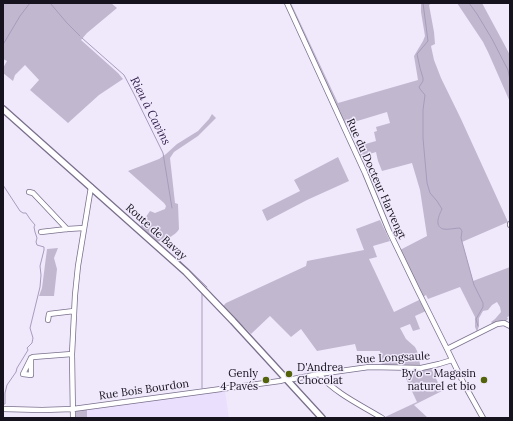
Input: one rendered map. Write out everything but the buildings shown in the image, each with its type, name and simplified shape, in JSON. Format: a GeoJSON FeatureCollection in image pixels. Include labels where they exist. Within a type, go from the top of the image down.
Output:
{"type":"FeatureCollection","features":[{"type":"Feature","properties":{"kind":"main road","name":"Route de Bavay"},"geometry":{"type":"LineString","coordinates":[[3,109],[190,276],[322,418]]}},
{"type":"Feature","properties":{"kind":"street","name":"Rue du Docteur Harvengt"},"geometry":{"type":"LineString","coordinates":[[287,3],[365,173],[389,231],[463,382],[483,418]]}},
{"type":"Feature","properties":{"kind":"street"},"geometry":{"type":"LineString","coordinates":[[73,418],[72,354],[77,273],[91,187]]}},
{"type":"Feature","properties":{"kind":"street"},"geometry":{"type":"LineString","coordinates":[[29,192],[34,192],[67,229]]}},
{"type":"Feature","properties":{"kind":"street"},"geometry":{"type":"LineString","coordinates":[[41,232],[84,228]]}},
{"type":"Feature","properties":{"kind":"street"},"geometry":{"type":"LineString","coordinates":[[48,320],[49,314],[74,312]]}},
{"type":"Feature","properties":{"kind":"street"},"geometry":{"type":"LineString","coordinates":[[447,349],[497,324],[504,323],[510,326]]}},
{"type":"Feature","properties":{"kind":"street"},"geometry":{"type":"LineString","coordinates":[[31,358],[35,356],[72,354]]}},
{"type":"Feature","properties":{"kind":"street","name":"Rue Longsaule"},"geometry":{"type":"LineString","coordinates":[[287,379],[369,367],[421,368],[452,360]]}},
{"type":"Feature","properties":{"kind":"street"},"geometry":{"type":"LineString","coordinates":[[319,374],[336,390],[382,418]]}},
{"type":"Feature","properties":{"kind":"street","name":"Rue Bois Bourdon"},"geometry":{"type":"LineString","coordinates":[[3,408],[42,410],[73,408],[287,379]]}},
{"type":"Feature","properties":{"kind":"shaded area"},"geometry":{"type":"Polygon","coordinates":[[[3,3],[111,3],[117,8],[87,33],[81,40],[123,79],[99,95],[68,123],[30,90],[39,80],[25,65],[15,75],[13,81],[3,73],[3,68],[7,61],[3,59],[3,3]]]}},
{"type":"Feature","properties":{"kind":"shaded area"},"geometry":{"type":"Polygon","coordinates":[[[289,3],[291,3],[338,103],[418,80],[414,56],[425,36],[421,3],[432,3],[429,5],[434,32],[435,44],[431,46],[434,60],[508,222],[462,242],[473,281],[510,267],[510,316],[507,317],[508,319],[504,323],[493,324],[491,322],[501,312],[497,302],[488,310],[483,311],[479,318],[477,332],[475,327],[475,317],[460,287],[428,299],[426,295],[423,297],[400,250],[427,236],[420,190],[412,163],[382,171],[376,152],[360,157],[355,147],[376,141],[374,132],[377,131],[376,127],[390,123],[387,112],[344,125],[289,3]]]}},
{"type":"Feature","properties":{"kind":"shaded area"},"geometry":{"type":"Polygon","coordinates":[[[457,3],[482,3],[510,55],[510,102],[483,42],[457,3]]]}},
{"type":"Feature","properties":{"kind":"shaded area"},"geometry":{"type":"Polygon","coordinates":[[[212,114],[216,118],[198,136],[174,152],[170,158],[175,203],[178,204],[179,229],[175,234],[168,238],[154,242],[140,230],[141,224],[150,211],[155,213],[165,209],[166,206],[128,171],[159,159],[177,144],[198,131],[212,114]]]}},
{"type":"Feature","properties":{"kind":"shaded area"},"geometry":{"type":"Polygon","coordinates":[[[338,157],[349,181],[307,200],[267,221],[262,210],[300,191],[294,180],[338,157]]]}},
{"type":"Feature","properties":{"kind":"shaded area"},"geometry":{"type":"Polygon","coordinates":[[[380,220],[390,241],[373,246],[377,257],[369,259],[394,312],[419,300],[426,311],[415,316],[420,329],[413,331],[410,324],[400,328],[406,339],[415,347],[421,368],[430,366],[442,391],[414,405],[428,418],[385,417],[417,402],[402,370],[402,365],[382,366],[380,351],[357,351],[355,344],[317,351],[301,329],[291,337],[270,316],[251,334],[223,306],[226,303],[306,266],[307,261],[364,250],[356,229],[380,220]]]}},
{"type":"Feature","properties":{"kind":"shaded area"},"geometry":{"type":"Polygon","coordinates":[[[58,248],[54,258],[57,269],[54,296],[39,296],[42,288],[47,249],[58,248]]]}},
{"type":"Feature","properties":{"kind":"shaded area"},"geometry":{"type":"Polygon","coordinates":[[[225,391],[229,418],[76,418],[77,410],[225,391]]]}},
{"type":"Feature","properties":{"kind":"shaded area"},"geometry":{"type":"Polygon","coordinates":[[[87,409],[87,418],[76,418],[77,410],[87,409]]]}},
{"type":"Feature","properties":{"kind":"waterway"},"geometry":{"type":"LineString","coordinates":[[4,43],[20,16],[30,3]]}},
{"type":"Feature","properties":{"kind":"waterway"},"geometry":{"type":"LineString","coordinates":[[50,3],[80,36]]}},
{"type":"Feature","properties":{"kind":"waterway"},"geometry":{"type":"LineString","coordinates":[[423,3],[428,41],[417,54],[423,78],[423,81],[419,87],[425,95],[423,110],[423,138],[427,183],[430,193],[442,209],[438,220],[440,228],[460,228],[462,231],[461,238],[474,285],[483,303],[483,307],[476,319],[478,326]]}},
{"type":"Feature","properties":{"kind":"waterway"},"geometry":{"type":"LineString","coordinates":[[469,3],[492,39],[508,70],[510,80]]}},
{"type":"Feature","properties":{"kind":"waterway","name":"Rieu à Cavins"},"geometry":{"type":"LineString","coordinates":[[82,38],[124,75],[163,153],[172,208]]}},
{"type":"Feature","properties":{"kind":"waterway"},"geometry":{"type":"LineString","coordinates":[[3,185],[20,211],[26,213],[35,225],[37,245],[44,247],[40,266],[40,287],[30,328],[33,338],[32,343],[27,348],[28,350],[7,385],[5,404],[3,404]]}},
{"type":"Feature","properties":{"kind":"waterway"},"geometry":{"type":"LineString","coordinates":[[179,255],[180,261],[207,287]]}},
{"type":"Feature","properties":{"kind":"waterway","name":"Rieu à Cavins"},"geometry":{"type":"LineString","coordinates":[[202,292],[202,388]]}},
{"type":"Feature","properties":{"kind":"place","name":"D'Andrea Chocolat"},"geometry":{"type":"Point","coordinates":[289,374]}},
{"type":"Feature","properties":{"kind":"place","name":"Genly 4 Pavés"},"geometry":{"type":"Point","coordinates":[266,380]}},
{"type":"Feature","properties":{"kind":"place","name":"By'o - Magasin naturel et bio"},"geometry":{"type":"Point","coordinates":[484,380]}}]}
